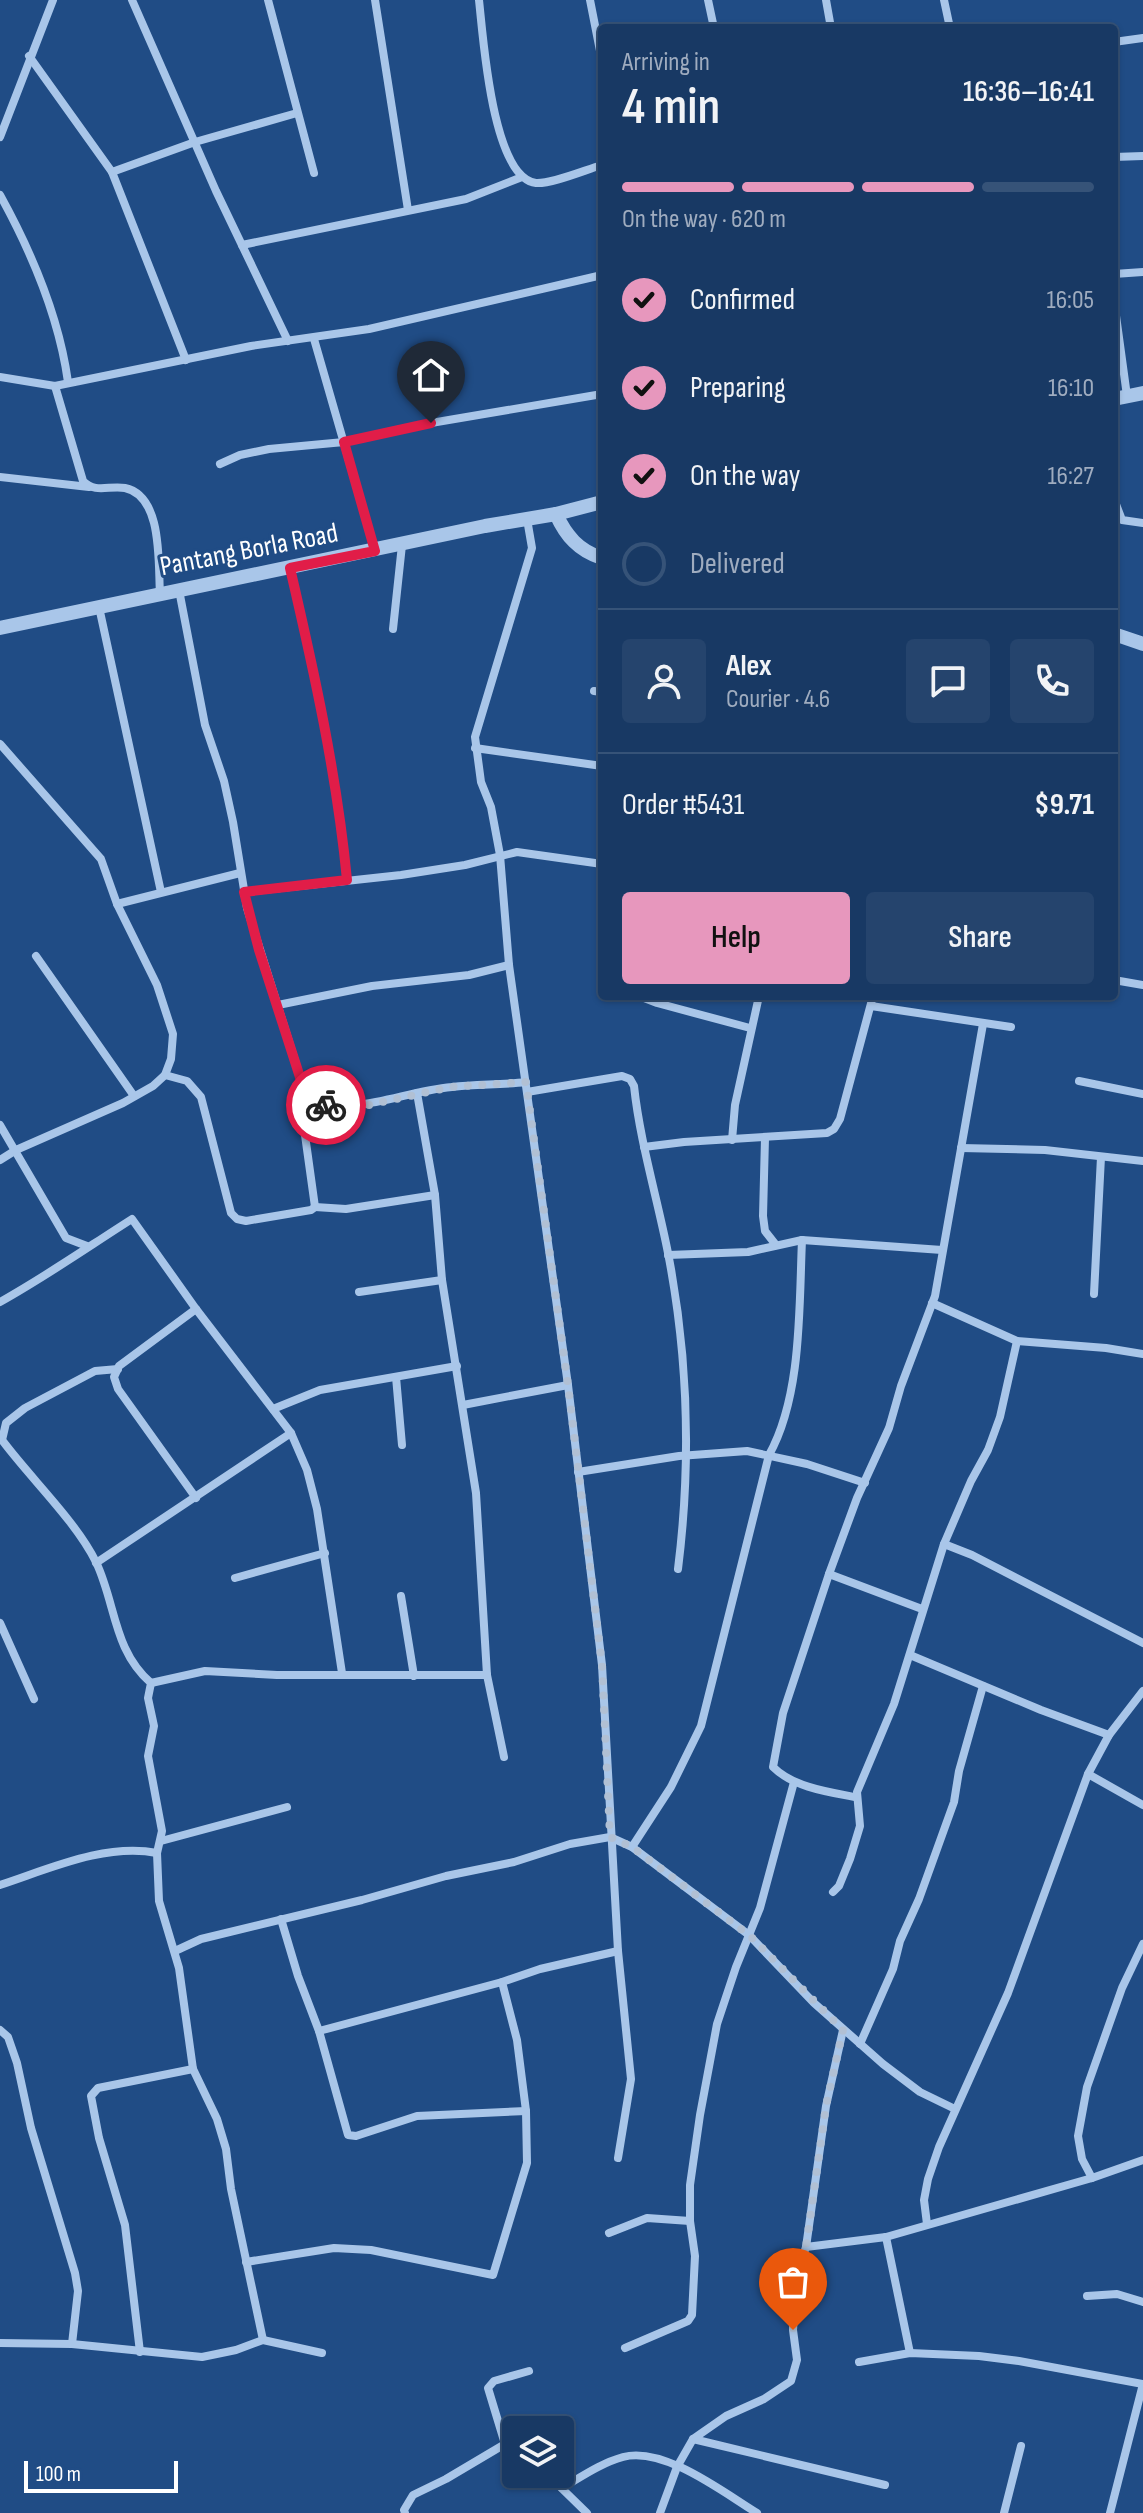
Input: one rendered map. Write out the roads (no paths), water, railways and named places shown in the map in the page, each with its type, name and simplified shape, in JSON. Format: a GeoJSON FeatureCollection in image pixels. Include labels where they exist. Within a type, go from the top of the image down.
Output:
{"type":"FeatureCollection","features":[{"type":"Feature","properties":{"kind":"street"},"geometry":{"type":"LineString","coordinates":[[0,137],[52,2],[63,0]]}},
{"type":"Feature","properties":{"kind":"street"},"geometry":{"type":"LineString","coordinates":[[132,0],[288,341]]}},
{"type":"Feature","properties":{"kind":"street"},"geometry":{"type":"LineString","coordinates":[[268,0],[314,173]]}},
{"type":"Feature","properties":{"kind":"street"},"geometry":{"type":"LineString","coordinates":[[375,0],[408,210]]}},
{"type":"Feature","properties":{"kind":"street"},"geometry":{"type":"LineString","coordinates":[[479,0],[487,73],[508,159],[522,177],[540,183],[598,166]]}},
{"type":"Feature","properties":{"kind":"street"},"geometry":{"type":"LineString","coordinates":[[590,0],[598,41]]}},
{"type":"Feature","properties":{"kind":"street"},"geometry":{"type":"LineString","coordinates":[[708,0],[713,24]]}},
{"type":"Feature","properties":{"kind":"street"},"geometry":{"type":"LineString","coordinates":[[826,0],[830,24]]}},
{"type":"Feature","properties":{"kind":"street"},"geometry":{"type":"LineString","coordinates":[[944,0],[949,24]]}},
{"type":"Feature","properties":{"kind":"street"},"geometry":{"type":"LineString","coordinates":[[1118,41],[1143,38]]}},
{"type":"Feature","properties":{"kind":"street"},"geometry":{"type":"LineString","coordinates":[[29,56],[112,172],[186,360]]}},
{"type":"Feature","properties":{"kind":"street"},"geometry":{"type":"LineString","coordinates":[[112,172],[195,142],[297,113]]}},
{"type":"Feature","properties":{"kind":"street"},"geometry":{"type":"LineString","coordinates":[[1118,157],[1143,156]]}},
{"type":"Feature","properties":{"kind":"street"},"geometry":{"type":"LineString","coordinates":[[242,245],[472,198],[522,177]]}},
{"type":"Feature","properties":{"kind":"street"},"geometry":{"type":"LineString","coordinates":[[0,195],[27,250],[59,330],[68,382]]}},
{"type":"Feature","properties":{"kind":"street"},"geometry":{"type":"LineString","coordinates":[[1118,274],[1143,272]]}},
{"type":"Feature","properties":{"kind":"street"},"geometry":{"type":"LineString","coordinates":[[0,377],[55,386],[251,346],[314,339],[395,324],[598,276]]}},
{"type":"Feature","properties":{"kind":"street"},"geometry":{"type":"LineString","coordinates":[[314,339],[375,551]]}},
{"type":"Feature","properties":{"kind":"street"},"geometry":{"type":"LineString","coordinates":[[1118,366],[1120,398],[1143,393]]}},
{"type":"Feature","properties":{"kind":"street"},"geometry":{"type":"LineString","coordinates":[[55,386],[83,481],[90,487]]}},
{"type":"Feature","properties":{"kind":"street"},"geometry":{"type":"LineString","coordinates":[[220,464],[240,455],[269,449],[344,442],[431,423],[598,395]]}},
{"type":"Feature","properties":{"kind":"street"},"geometry":{"type":"LineString","coordinates":[[0,477],[126,488],[144,499],[154,520],[160,594]]}},
{"type":"Feature","properties":{"kind":"street","name":"Pantang Borla Road"},"geometry":{"type":"LineString","coordinates":[[0,628],[598,503]]}},
{"type":"Feature","properties":{"kind":"street"},"geometry":{"type":"LineString","coordinates":[[1118,510],[1122,520],[1143,523]]}},
{"type":"Feature","properties":{"kind":"street"},"geometry":{"type":"LineString","coordinates":[[556,514],[571,539],[585,551],[598,556]]}},
{"type":"Feature","properties":{"kind":"street"},"geometry":{"type":"LineString","coordinates":[[527,519],[532,548],[475,737],[475,748],[500,855],[509,965],[568,1385],[602,1665],[610,1837],[631,2079],[618,2158]]}},
{"type":"Feature","properties":{"kind":"street"},"geometry":{"type":"LineString","coordinates":[[393,629],[402,545]]}},
{"type":"Feature","properties":{"kind":"street"},"geometry":{"type":"LineString","coordinates":[[290,568],[315,675],[334,777],[347,880]]}},
{"type":"Feature","properties":{"kind":"street"},"geometry":{"type":"LineString","coordinates":[[179,590],[205,725],[224,781],[233,822],[244,892],[259,950],[307,1099],[305,1135],[315,1207]]}},
{"type":"Feature","properties":{"kind":"street"},"geometry":{"type":"LineString","coordinates":[[98,606],[161,892]]}},
{"type":"Feature","properties":{"kind":"street"},"geometry":{"type":"LineString","coordinates":[[1118,639],[1143,644]]}},
{"type":"Feature","properties":{"kind":"street"},"geometry":{"type":"LineString","coordinates":[[0,744],[101,859],[117,904],[157,985],[173,1034],[171,1059],[165,1075],[134,1096],[0,1160]]}},
{"type":"Feature","properties":{"kind":"street"},"geometry":{"type":"LineString","coordinates":[[475,748],[598,765]]}},
{"type":"Feature","properties":{"kind":"street"},"geometry":{"type":"LineString","coordinates":[[244,892],[465,865],[517,852],[598,863]]}},
{"type":"Feature","properties":{"kind":"street"},"geometry":{"type":"LineString","coordinates":[[117,904],[240,873]]}},
{"type":"Feature","properties":{"kind":"street"},"geometry":{"type":"LineString","coordinates":[[36,956],[134,1096]]}},
{"type":"Feature","properties":{"kind":"street"},"geometry":{"type":"LineString","coordinates":[[278,1005],[372,986],[469,975],[509,965]]}},
{"type":"Feature","properties":{"kind":"street"},"geometry":{"type":"LineString","coordinates":[[1118,981],[1143,985]]}},
{"type":"Feature","properties":{"kind":"street"},"geometry":{"type":"LineString","coordinates":[[649,1000],[750,1028]]}},
{"type":"Feature","properties":{"kind":"street"},"geometry":{"type":"LineString","coordinates":[[732,1140],[735,1105],[758,1000]]}},
{"type":"Feature","properties":{"kind":"street"},"geometry":{"type":"LineString","coordinates":[[644,1147],[827,1133],[834,1129],[840,1119],[872,1000]]}},
{"type":"Feature","properties":{"kind":"street"},"geometry":{"type":"LineString","coordinates":[[871,1006],[1011,1027]]}},
{"type":"Feature","properties":{"kind":"street"},"geometry":{"type":"LineString","coordinates":[[855,1797],[794,1782],[773,1767],[774,1753],[783,1713],[829,1574],[889,1428],[932,1303],[983,1024]]}},
{"type":"Feature","properties":{"kind":"street"},"geometry":{"type":"LineString","coordinates":[[165,1075],[187,1081],[201,1097],[231,1213],[237,1219],[246,1221],[315,1207],[346,1209],[435,1195]]}},
{"type":"Feature","properties":{"kind":"street"},"geometry":{"type":"LineString","coordinates":[[307,1099],[324,1104],[364,1106],[451,1087],[526,1087],[622,1076],[630,1079],[634,1086],[668,1255],[686,1380],[683,1525],[678,1569]]}},
{"type":"Feature","properties":{"kind":"street"},"geometry":{"type":"LineString","coordinates":[[1079,1081],[1143,1094]]}},
{"type":"Feature","properties":{"kind":"street"},"geometry":{"type":"LineString","coordinates":[[417,1093],[435,1195],[442,1280],[476,1493],[487,1675],[504,1757]]}},
{"type":"Feature","properties":{"kind":"street"},"geometry":{"type":"LineString","coordinates":[[0,1125],[66,1238],[87,1246]]}},
{"type":"Feature","properties":{"kind":"street"},"geometry":{"type":"LineString","coordinates":[[765,1138],[763,1216],[765,1231],[776,1245]]}},
{"type":"Feature","properties":{"kind":"street"},"geometry":{"type":"LineString","coordinates":[[961,1148],[1045,1150],[1143,1161]]}},
{"type":"Feature","properties":{"kind":"street"},"geometry":{"type":"LineString","coordinates":[[1094,1294],[1101,1157]]}},
{"type":"Feature","properties":{"kind":"street"},"geometry":{"type":"LineString","coordinates":[[0,1302],[132,1219],[291,1433],[307,1470],[325,1553],[342,1673]]}},
{"type":"Feature","properties":{"kind":"street"},"geometry":{"type":"LineString","coordinates":[[668,1255],[748,1252],[802,1240],[942,1250]]}},
{"type":"Feature","properties":{"kind":"street"},"geometry":{"type":"LineString","coordinates":[[632,1847],[664,1800],[701,1726],[769,1455],[780,1436],[792,1390],[802,1240]]}},
{"type":"Feature","properties":{"kind":"street"},"geometry":{"type":"LineString","coordinates":[[359,1292],[442,1280]]}},
{"type":"Feature","properties":{"kind":"street"},"geometry":{"type":"LineString","coordinates":[[932,1303],[1017,1341],[1143,1353]]}},
{"type":"Feature","properties":{"kind":"street"},"geometry":{"type":"LineString","coordinates":[[196,1309],[118,1369],[114,1377],[118,1389],[196,1498]]}},
{"type":"Feature","properties":{"kind":"street"},"geometry":{"type":"LineString","coordinates":[[833,1892],[839,1886],[860,1826],[855,1797],[894,1704],[944,1544],[1000,1417],[1017,1341]]}},
{"type":"Feature","properties":{"kind":"street"},"geometry":{"type":"LineString","coordinates":[[273,1409],[310,1392],[457,1366]]}},
{"type":"Feature","properties":{"kind":"street"},"geometry":{"type":"LineString","coordinates":[[118,1369],[95,1371],[25,1408],[6,1423],[2,1440],[60,1510],[96,1563],[134,1669],[151,1683]]}},
{"type":"Feature","properties":{"kind":"street"},"geometry":{"type":"LineString","coordinates":[[396,1377],[402,1445]]}},
{"type":"Feature","properties":{"kind":"street"},"geometry":{"type":"LineString","coordinates":[[463,1405],[568,1385]]}},
{"type":"Feature","properties":{"kind":"street"},"geometry":{"type":"LineString","coordinates":[[96,1563],[291,1433]]}},
{"type":"Feature","properties":{"kind":"street"},"geometry":{"type":"LineString","coordinates":[[578,1472],[684,1456],[747,1451],[807,1464],[865,1483]]}},
{"type":"Feature","properties":{"kind":"street"},"geometry":{"type":"LineString","coordinates":[[944,1544],[972,1555],[1143,1643]]}},
{"type":"Feature","properties":{"kind":"street"},"geometry":{"type":"LineString","coordinates":[[235,1578],[325,1553]]}},
{"type":"Feature","properties":{"kind":"street"},"geometry":{"type":"LineString","coordinates":[[829,1574],[922,1609]]}},
{"type":"Feature","properties":{"kind":"street"},"geometry":{"type":"LineString","coordinates":[[401,1596],[414,1676]]}},
{"type":"Feature","properties":{"kind":"street"},"geometry":{"type":"LineString","coordinates":[[0,1623],[34,1699]]}},
{"type":"Feature","properties":{"kind":"street"},"geometry":{"type":"LineString","coordinates":[[910,1655],[1109,1735]]}},
{"type":"Feature","properties":{"kind":"street"},"geometry":{"type":"LineString","coordinates":[[151,1683],[205,1671],[277,1675],[487,1675]]}},
{"type":"Feature","properties":{"kind":"street"},"geometry":{"type":"LineString","coordinates":[[151,1683],[148,1698],[154,1726],[148,1756],[161,1819],[161,1841],[157,1853],[159,1901],[166,1932],[175,1951],[193,2069],[217,2119],[226,2149],[263,2340]]}},
{"type":"Feature","properties":{"kind":"street"},"geometry":{"type":"LineString","coordinates":[[860,2044],[893,1969],[900,1941],[919,1899],[954,1802],[959,1771],[983,1686]]}},
{"type":"Feature","properties":{"kind":"street"},"geometry":{"type":"LineString","coordinates":[[927,2224],[924,2200],[928,2179],[955,2109],[1008,1993],[1088,1774],[1109,1735],[1143,1691]]}},
{"type":"Feature","properties":{"kind":"street"},"geometry":{"type":"LineString","coordinates":[[1088,1774],[1143,1805]]}},
{"type":"Feature","properties":{"kind":"street"},"geometry":{"type":"LineString","coordinates":[[625,2348],[688,2321],[692,2315],[695,2256],[690,2221],[695,2145],[717,2024],[760,1908],[794,1782]]}},
{"type":"Feature","properties":{"kind":"street"},"geometry":{"type":"LineString","coordinates":[[161,1841],[287,1807]]}},
{"type":"Feature","properties":{"kind":"street"},"geometry":{"type":"LineString","coordinates":[[175,1951],[201,1939],[446,1876],[514,1862],[570,1844],[610,1837],[632,1847],[749,1935],[843,2030],[883,2064],[920,2092],[955,2109]]}},
{"type":"Feature","properties":{"kind":"street"},"geometry":{"type":"LineString","coordinates":[[0,1885],[78,1860],[124,1850],[157,1853]]}},
{"type":"Feature","properties":{"kind":"street"},"geometry":{"type":"LineString","coordinates":[[281,1919],[319,2031],[344,2127],[350,2136],[417,2116],[526,2111]]}},
{"type":"Feature","properties":{"kind":"street"},"geometry":{"type":"LineString","coordinates":[[1092,2178],[1082,2159],[1078,2136],[1087,2087],[1122,1988],[1143,1944]]}},
{"type":"Feature","properties":{"kind":"street"},"geometry":{"type":"LineString","coordinates":[[319,2031],[540,1969],[618,1951]]}},
{"type":"Feature","properties":{"kind":"street"},"geometry":{"type":"LineString","coordinates":[[246,2262],[334,2248],[371,2250],[493,2275],[527,2163],[526,2111],[517,2040],[502,1982]]}},
{"type":"Feature","properties":{"kind":"street"},"geometry":{"type":"LineString","coordinates":[[0,2030],[8,2037],[17,2063],[31,2128],[75,2273],[78,2291],[72,2344]]}},
{"type":"Feature","properties":{"kind":"street"},"geometry":{"type":"LineString","coordinates":[[660,2513],[677,2467],[693,2439],[726,2416],[764,2399],[791,2381],[797,2360],[793,2330],[796,2284],[806,2247],[826,2106],[843,2030]]}},
{"type":"Feature","properties":{"kind":"street"},"geometry":{"type":"LineString","coordinates":[[140,2352],[125,2225],[97,2129],[91,2096],[98,2088],[193,2069]]}},
{"type":"Feature","properties":{"kind":"street"},"geometry":{"type":"LineString","coordinates":[[806,2247],[886,2237],[1092,2178],[1143,2160]]}},
{"type":"Feature","properties":{"kind":"street"},"geometry":{"type":"LineString","coordinates":[[609,2233],[647,2218],[690,2221]]}},
{"type":"Feature","properties":{"kind":"street"},"geometry":{"type":"LineString","coordinates":[[886,2237],[910,2353]]}},
{"type":"Feature","properties":{"kind":"street"},"geometry":{"type":"LineString","coordinates":[[1087,2296],[1117,2294],[1143,2302]]}},
{"type":"Feature","properties":{"kind":"street"},"geometry":{"type":"LineString","coordinates":[[0,2343],[41,2341],[202,2357],[263,2340],[322,2353]]}},
{"type":"Feature","properties":{"kind":"street"},"geometry":{"type":"LineString","coordinates":[[859,2362],[910,2353],[1019,2361],[1143,2384],[1110,2513]]}},
{"type":"Feature","properties":{"kind":"street"},"geometry":{"type":"LineString","coordinates":[[502,2434],[488,2388],[494,2381],[529,2371]]}},
{"type":"Feature","properties":{"kind":"street"},"geometry":{"type":"LineString","coordinates":[[693,2439],[885,2485]]}},
{"type":"Feature","properties":{"kind":"street"},"geometry":{"type":"LineString","coordinates":[[405,2513],[413,2495],[502,2445]]}},
{"type":"Feature","properties":{"kind":"street"},"geometry":{"type":"LineString","coordinates":[[1004,2513],[1021,2446]]}},
{"type":"Feature","properties":{"kind":"street"},"geometry":{"type":"LineString","coordinates":[[574,2481],[624,2457],[656,2458],[706,2480],[757,2513]]}},
{"type":"Feature","properties":{"kind":"street"},"geometry":{"type":"LineString","coordinates":[[562,2488],[587,2513]]}}]}
